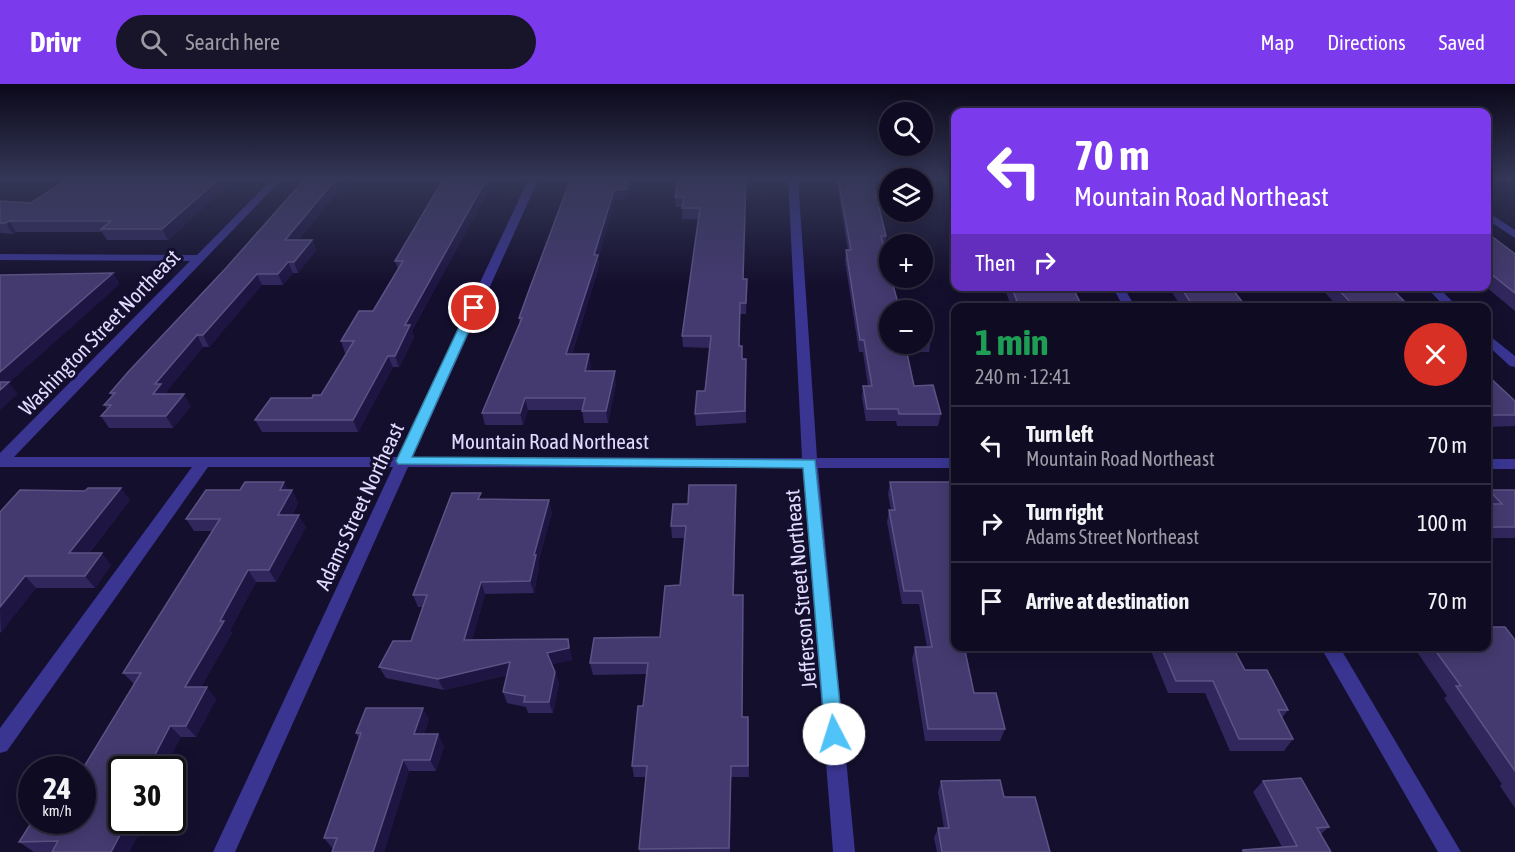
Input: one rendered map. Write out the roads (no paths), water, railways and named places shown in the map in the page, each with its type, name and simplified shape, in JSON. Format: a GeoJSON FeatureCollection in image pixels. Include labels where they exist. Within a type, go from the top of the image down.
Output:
{"type":"FeatureCollection","features":[{"type":"Feature","properties":{"kind":"street","name":"Washington Street Northeast"},"geometry":{"type":"LineString","coordinates":[[0,462],[242,214]]}},
{"type":"Feature","properties":{"kind":"street","name":"Adams Street Northeast"},"geometry":{"type":"LineString","coordinates":[[224,852],[517,214]]}},
{"type":"Feature","properties":{"kind":"street","name":"Jefferson Street Northeast"},"geometry":{"type":"LineString","coordinates":[[795,214],[810,463],[844,852]]}},
{"type":"Feature","properties":{"kind":"street"},"geometry":{"type":"LineString","coordinates":[[1491,218],[1515,235]]}},
{"type":"Feature","properties":{"kind":"street"},"geometry":{"type":"LineString","coordinates":[[0,258],[198,258]]}},
{"type":"Feature","properties":{"kind":"street"},"geometry":{"type":"LineString","coordinates":[[1435,291],[1448,303]]}},
{"type":"Feature","properties":{"kind":"street"},"geometry":{"type":"LineString","coordinates":[[1491,341],[1515,363]]}},
{"type":"Feature","properties":{"kind":"street","name":"Mountain Road Northeast"},"geometry":{"type":"LineString","coordinates":[[0,462],[951,463]]}},
{"type":"Feature","properties":{"kind":"street"},"geometry":{"type":"LineString","coordinates":[[0,744],[204,462]]}},
{"type":"Feature","properties":{"kind":"street"},"geometry":{"type":"LineString","coordinates":[[1491,464],[1515,464]]}},
{"type":"Feature","properties":{"kind":"street"},"geometry":{"type":"LineString","coordinates":[[1332,651],[1450,852]]}}]}
